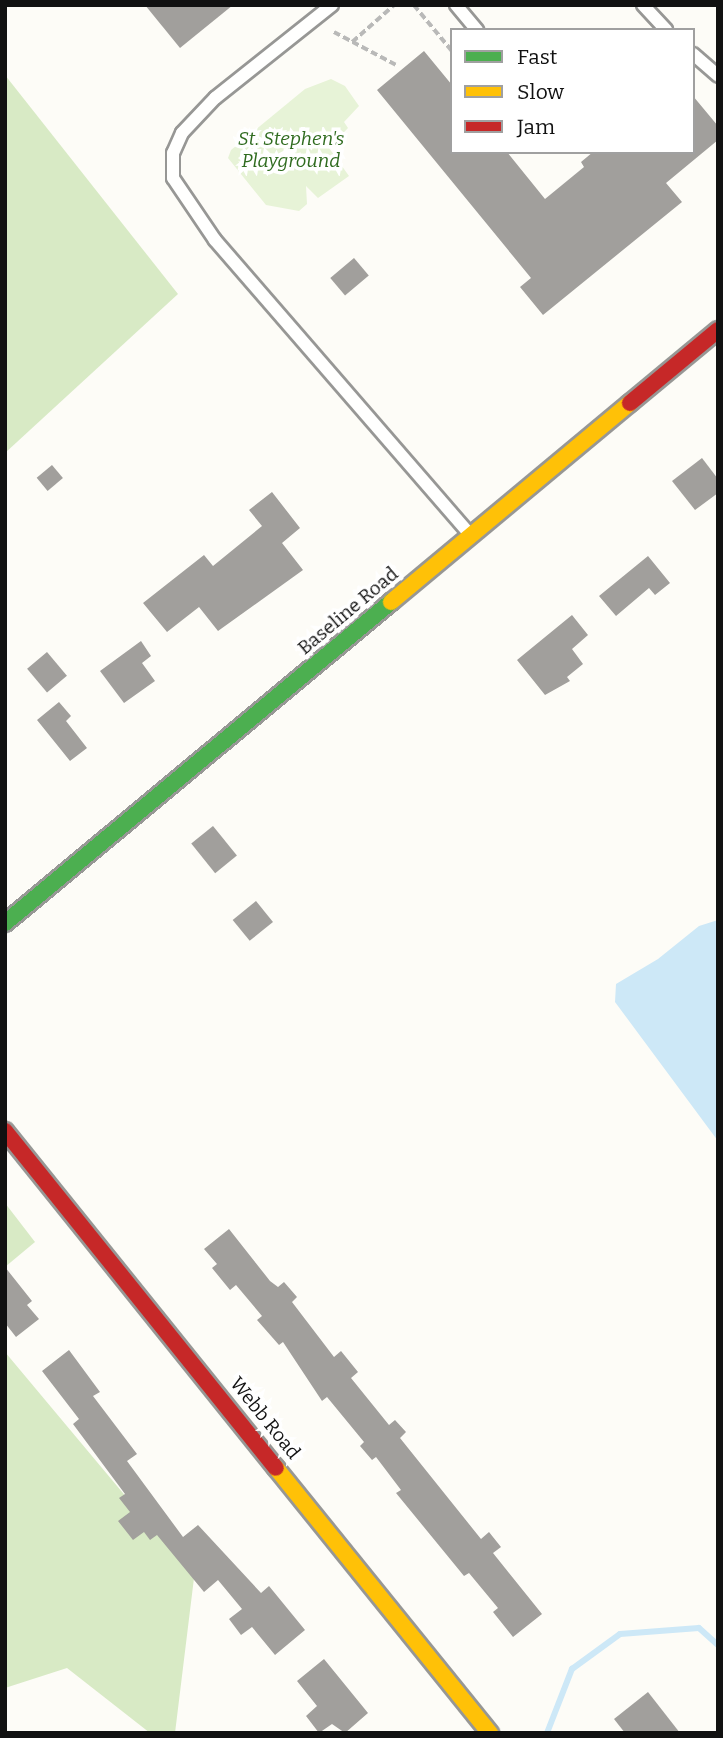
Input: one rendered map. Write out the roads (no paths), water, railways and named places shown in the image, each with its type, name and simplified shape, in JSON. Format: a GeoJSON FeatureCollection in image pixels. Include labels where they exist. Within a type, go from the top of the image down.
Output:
{"type":"FeatureCollection","features":[{"type":"Feature","properties":{"kind":"street","name":"Baseline Road"},"geometry":{"type":"LineString","coordinates":[[5,923],[718,330]]}},
{"type":"Feature","properties":{"kind":"street","name":"Webb Road"},"geometry":{"type":"LineString","coordinates":[[5,1131],[490,1733]]}},
{"type":"Feature","properties":{"kind":"lane"},"geometry":{"type":"LineString","coordinates":[[332,5],[215,98],[182,133],[173,153],[173,178],[215,240],[471,535]]}},
{"type":"Feature","properties":{"kind":"lane"},"geometry":{"type":"LineString","coordinates":[[456,5],[475,28]]}},
{"type":"Feature","properties":{"kind":"lane"},"geometry":{"type":"LineString","coordinates":[[643,5],[664,28]]}},
{"type":"Feature","properties":{"kind":"lane"},"geometry":{"type":"LineString","coordinates":[[645,28],[655,20]]}},
{"type":"Feature","properties":{"kind":"lane"},"geometry":{"type":"LineString","coordinates":[[695,56],[718,76]]}},
{"type":"Feature","properties":{"kind":"water"},"geometry":{"type":"Polygon","coordinates":[[[718,920],[718,1141],[615,1002],[616,984],[658,959],[699,926],[718,920]]]}},
{"type":"Feature","properties":{"kind":"waterway"},"geometry":{"type":"LineString","coordinates":[[547,1733],[572,1669],[620,1634],[699,1628],[718,1645]]}},
{"type":"Feature","properties":{"kind":"park label","name":"St. Stephen's Playground"},"geometry":{"type":"Point","coordinates":[291,150]}}]}
